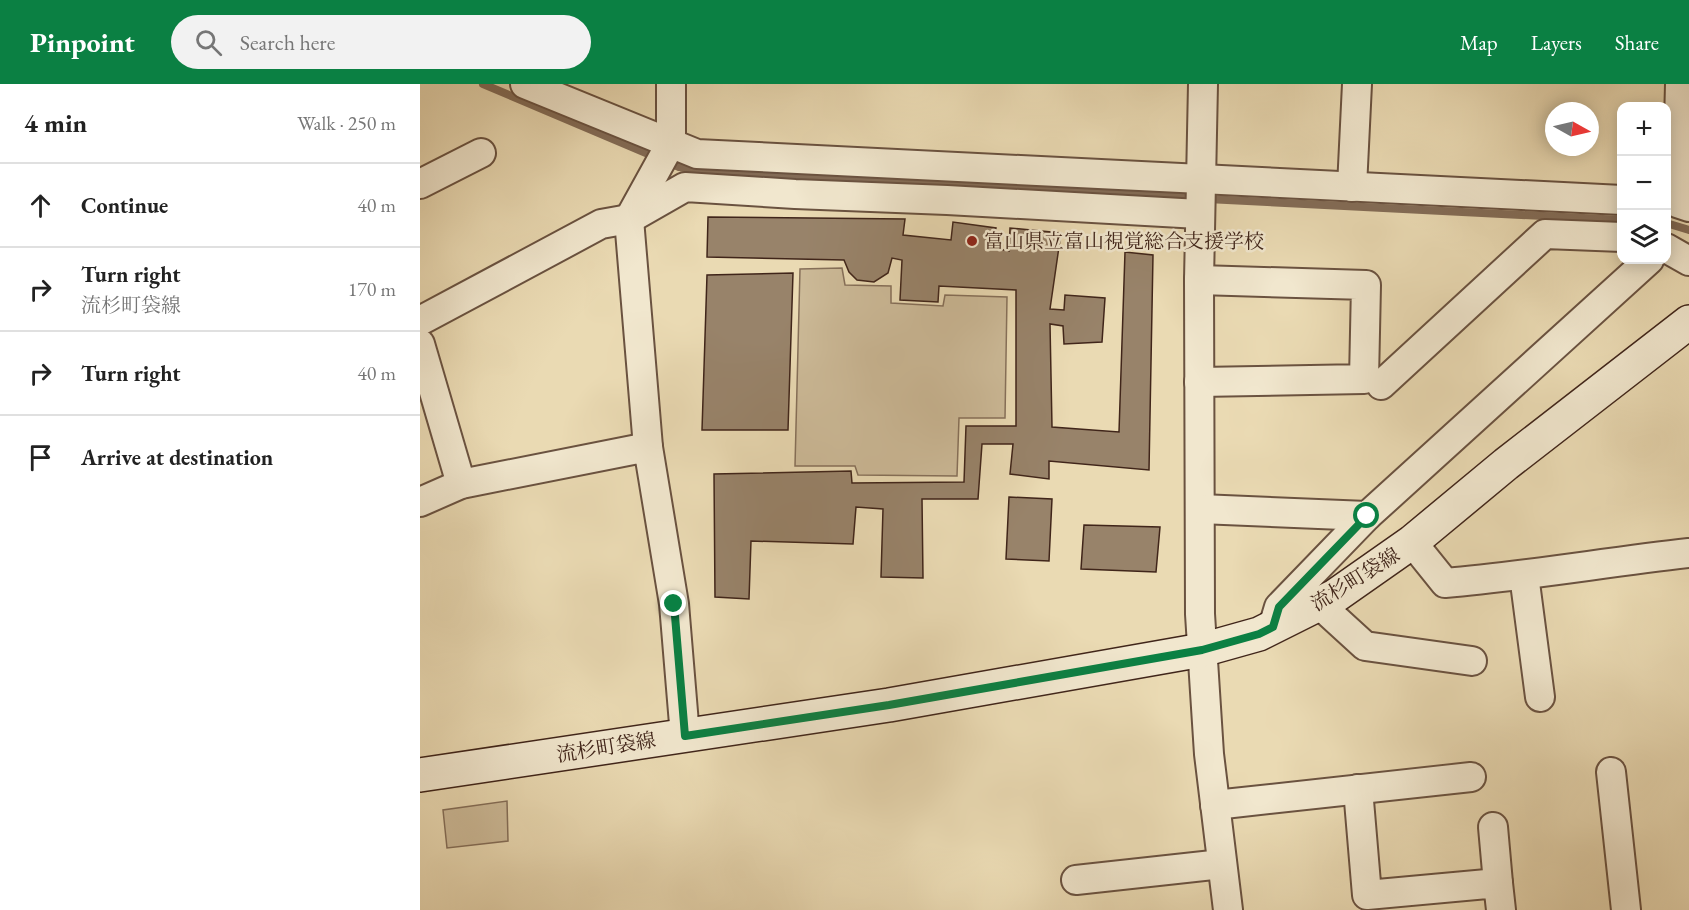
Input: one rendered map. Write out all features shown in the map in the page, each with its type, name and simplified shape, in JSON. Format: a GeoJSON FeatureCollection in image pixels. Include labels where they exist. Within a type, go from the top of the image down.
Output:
{"type":"FeatureCollection","features":[{"type":"Feature","properties":{"kind":"main road","name":"流杉町袋線"},"geometry":{"type":"LineString","coordinates":[[420,775],[889,705],[1202,650],[1259,634],[1335,596],[1412,542],[1506,464],[1689,322]]}},
{"type":"Feature","properties":{"kind":"street"},"geometry":{"type":"LineString","coordinates":[[525,84],[696,154],[1617,201]]}},
{"type":"Feature","properties":{"kind":"street"},"geometry":{"type":"LineString","coordinates":[[671,84],[671,143],[629,219],[648,447],[674,604],[685,736]]}},
{"type":"Feature","properties":{"kind":"street"},"geometry":{"type":"LineString","coordinates":[[1203,84],[1198,280],[1202,650],[1209,754],[1228,910]]}},
{"type":"Feature","properties":{"kind":"street"},"geometry":{"type":"LineString","coordinates":[[1352,187],[1357,84]]}},
{"type":"Feature","properties":{"kind":"street"},"geometry":{"type":"LineString","coordinates":[[1677,204],[1680,84]]}},
{"type":"Feature","properties":{"kind":"street"},"geometry":{"type":"LineString","coordinates":[[420,184],[481,153]]}},
{"type":"Feature","properties":{"kind":"street"},"geometry":{"type":"LineString","coordinates":[[420,321],[601,224],[629,219],[685,187],[1199,214]]}},
{"type":"Feature","properties":{"kind":"street"},"geometry":{"type":"LineString","coordinates":[[1381,385],[1545,234],[1617,237]]}},
{"type":"Feature","properties":{"kind":"street"},"geometry":{"type":"LineString","coordinates":[[1671,251],[1689,261]]}},
{"type":"Feature","properties":{"kind":"street"},"geometry":{"type":"LineString","coordinates":[[1273,627],[1279,607],[1367,516],[1645,264]]}},
{"type":"Feature","properties":{"kind":"street"},"geometry":{"type":"LineString","coordinates":[[1198,280],[1366,285],[1364,379],[1199,382]]}},
{"type":"Feature","properties":{"kind":"street"},"geometry":{"type":"LineString","coordinates":[[420,344],[461,484]]}},
{"type":"Feature","properties":{"kind":"street"},"geometry":{"type":"LineString","coordinates":[[420,502],[461,484],[648,447]]}},
{"type":"Feature","properties":{"kind":"street"},"geometry":{"type":"LineString","coordinates":[[1200,509],[1367,516]]}},
{"type":"Feature","properties":{"kind":"street"},"geometry":{"type":"LineString","coordinates":[[1412,542],[1445,584],[1689,553]]}},
{"type":"Feature","properties":{"kind":"street"},"geometry":{"type":"LineString","coordinates":[[1524,575],[1540,697]]}},
{"type":"Feature","properties":{"kind":"street"},"geometry":{"type":"LineString","coordinates":[[1318,604],[1365,646],[1472,661]]}},
{"type":"Feature","properties":{"kind":"street"},"geometry":{"type":"LineString","coordinates":[[1611,772],[1626,910]]}},
{"type":"Feature","properties":{"kind":"street"},"geometry":{"type":"LineString","coordinates":[[1215,805],[1471,777]]}},
{"type":"Feature","properties":{"kind":"street"},"geometry":{"type":"LineString","coordinates":[[1358,789],[1367,896],[1409,901],[1500,896],[1492,827]]}},
{"type":"Feature","properties":{"kind":"street"},"geometry":{"type":"LineString","coordinates":[[1076,880],[1222,864]]}},
{"type":"Feature","properties":{"kind":"shaded area"},"geometry":{"type":"Polygon","coordinates":[[[842,268],[845,285],[891,286],[891,303],[943,306],[945,295],[1007,297],[1005,418],[959,418],[957,476],[858,475],[855,466],[795,466],[800,269],[842,268]]]}},
{"type":"Feature","properties":{"kind":"shaded area"},"geometry":{"type":"Polygon","coordinates":[[[507,801],[508,841],[447,848],[443,810],[507,801]]]}},
{"type":"Feature","properties":{"kind":"building"},"geometry":{"type":"Polygon","coordinates":[[[708,217],[905,219],[903,235],[951,240],[953,222],[996,228],[993,248],[1009,251],[1010,228],[1061,233],[1050,309],[1064,310],[1065,295],[1105,298],[1102,342],[1064,344],[1063,326],[1050,324],[1052,427],[1119,432],[1125,252],[1153,255],[1149,470],[1049,461],[1049,479],[1010,474],[1013,444],[982,444],[978,499],[922,499],[923,578],[881,577],[883,509],[856,507],[853,544],[751,541],[749,599],[715,597],[714,474],[851,471],[852,483],[964,482],[966,426],[1016,426],[1016,290],[939,286],[938,302],[900,300],[902,260],[892,258],[888,273],[874,282],[857,280],[849,272],[844,260],[707,257],[708,217]]]}},
{"type":"Feature","properties":{"kind":"building"},"geometry":{"type":"Polygon","coordinates":[[[793,273],[788,430],[702,430],[707,275],[793,273]]]}},
{"type":"Feature","properties":{"kind":"building"},"geometry":{"type":"Polygon","coordinates":[[[1009,497],[1052,499],[1049,561],[1006,559],[1009,497]]]}},
{"type":"Feature","properties":{"kind":"building"},"geometry":{"type":"Polygon","coordinates":[[[1084,525],[1160,527],[1156,572],[1081,569],[1084,525]]]}},
{"type":"Feature","properties":{"kind":"waterway"},"geometry":{"type":"LineString","coordinates":[[483,84],[679,167],[715,173],[1195,198]]}},
{"type":"Feature","properties":{"kind":"waterway"},"geometry":{"type":"LineString","coordinates":[[1207,199],[1617,220]]}},
{"type":"Feature","properties":{"kind":"waterway"},"geometry":{"type":"LineString","coordinates":[[1671,225],[1689,230]]}},
{"type":"Feature","properties":{"kind":"place","name":"富山県立富山視覚総合支援学校"},"geometry":{"type":"Point","coordinates":[972,241]}},
{"type":"Feature","properties":{"kind":"route"},"geometry":{"type":"LineString","coordinates":[[674,604],[685,736],[889,705],[1202,650],[1259,634],[1273,627],[1279,607],[1367,516]]}}]}
